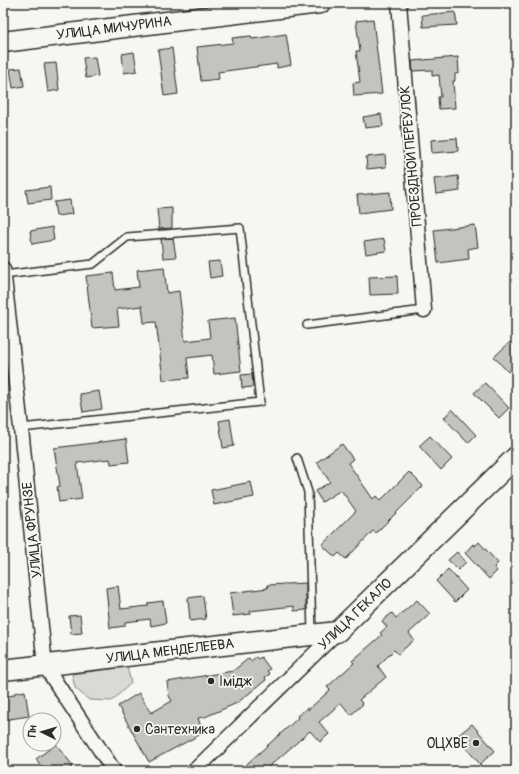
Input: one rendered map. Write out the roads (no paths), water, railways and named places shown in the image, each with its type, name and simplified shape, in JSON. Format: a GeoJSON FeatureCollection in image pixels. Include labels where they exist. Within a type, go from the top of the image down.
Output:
{"type":"FeatureCollection","features":[{"type":"Feature","properties":{"kind":"main road","name":"УЛИЦА МИЧУРИНА"},"geometry":{"type":"LineString","coordinates":[[3,42],[320,3]]}},
{"type":"Feature","properties":{"kind":"main road","name":"УЛИЦА ГЕКАЛО"},"geometry":{"type":"LineString","coordinates":[[337,632],[516,457]]}},
{"type":"Feature","properties":{"kind":"main road","name":"УЛИЦА МЕНДЕЛЕЕВА"},"geometry":{"type":"LineString","coordinates":[[3,670],[337,632]]}},
{"type":"Feature","properties":{"kind":"street","name":"ПРОЕЗДНОЙ ПЕРЕУЛОК"},"geometry":{"type":"LineString","coordinates":[[399,3],[424,310]]}},
{"type":"Feature","properties":{"kind":"street","name":"УЛИЦА ФРУНЗЕ"},"geometry":{"type":"LineString","coordinates":[[3,272],[8,356],[21,428],[45,666],[114,771]]}},
{"type":"Feature","properties":{"kind":"street","name":"УЛИЦА ГЕКАЛО"},"geometry":{"type":"LineString","coordinates":[[194,771],[337,632]]}},
{"type":"Feature","properties":{"kind":"lane"},"geometry":{"type":"LineString","coordinates":[[3,272],[93,264],[127,237],[240,228],[260,402],[21,428]]}},
{"type":"Feature","properties":{"kind":"lane"},"geometry":{"type":"LineString","coordinates":[[307,325],[424,310]]}},
{"type":"Feature","properties":{"kind":"lane"},"geometry":{"type":"LineString","coordinates":[[297,458],[308,492],[312,635]]}},
{"type":"Feature","properties":{"kind":"place","name":"Імідж"},"geometry":{"type":"Point","coordinates":[211,681]}},
{"type":"Feature","properties":{"kind":"place","name":"Сантехника"},"geometry":{"type":"Point","coordinates":[137,729]}},
{"type":"Feature","properties":{"kind":"place","name":"ОЦХВЕ"},"geometry":{"type":"Point","coordinates":[476,743]}}]}
